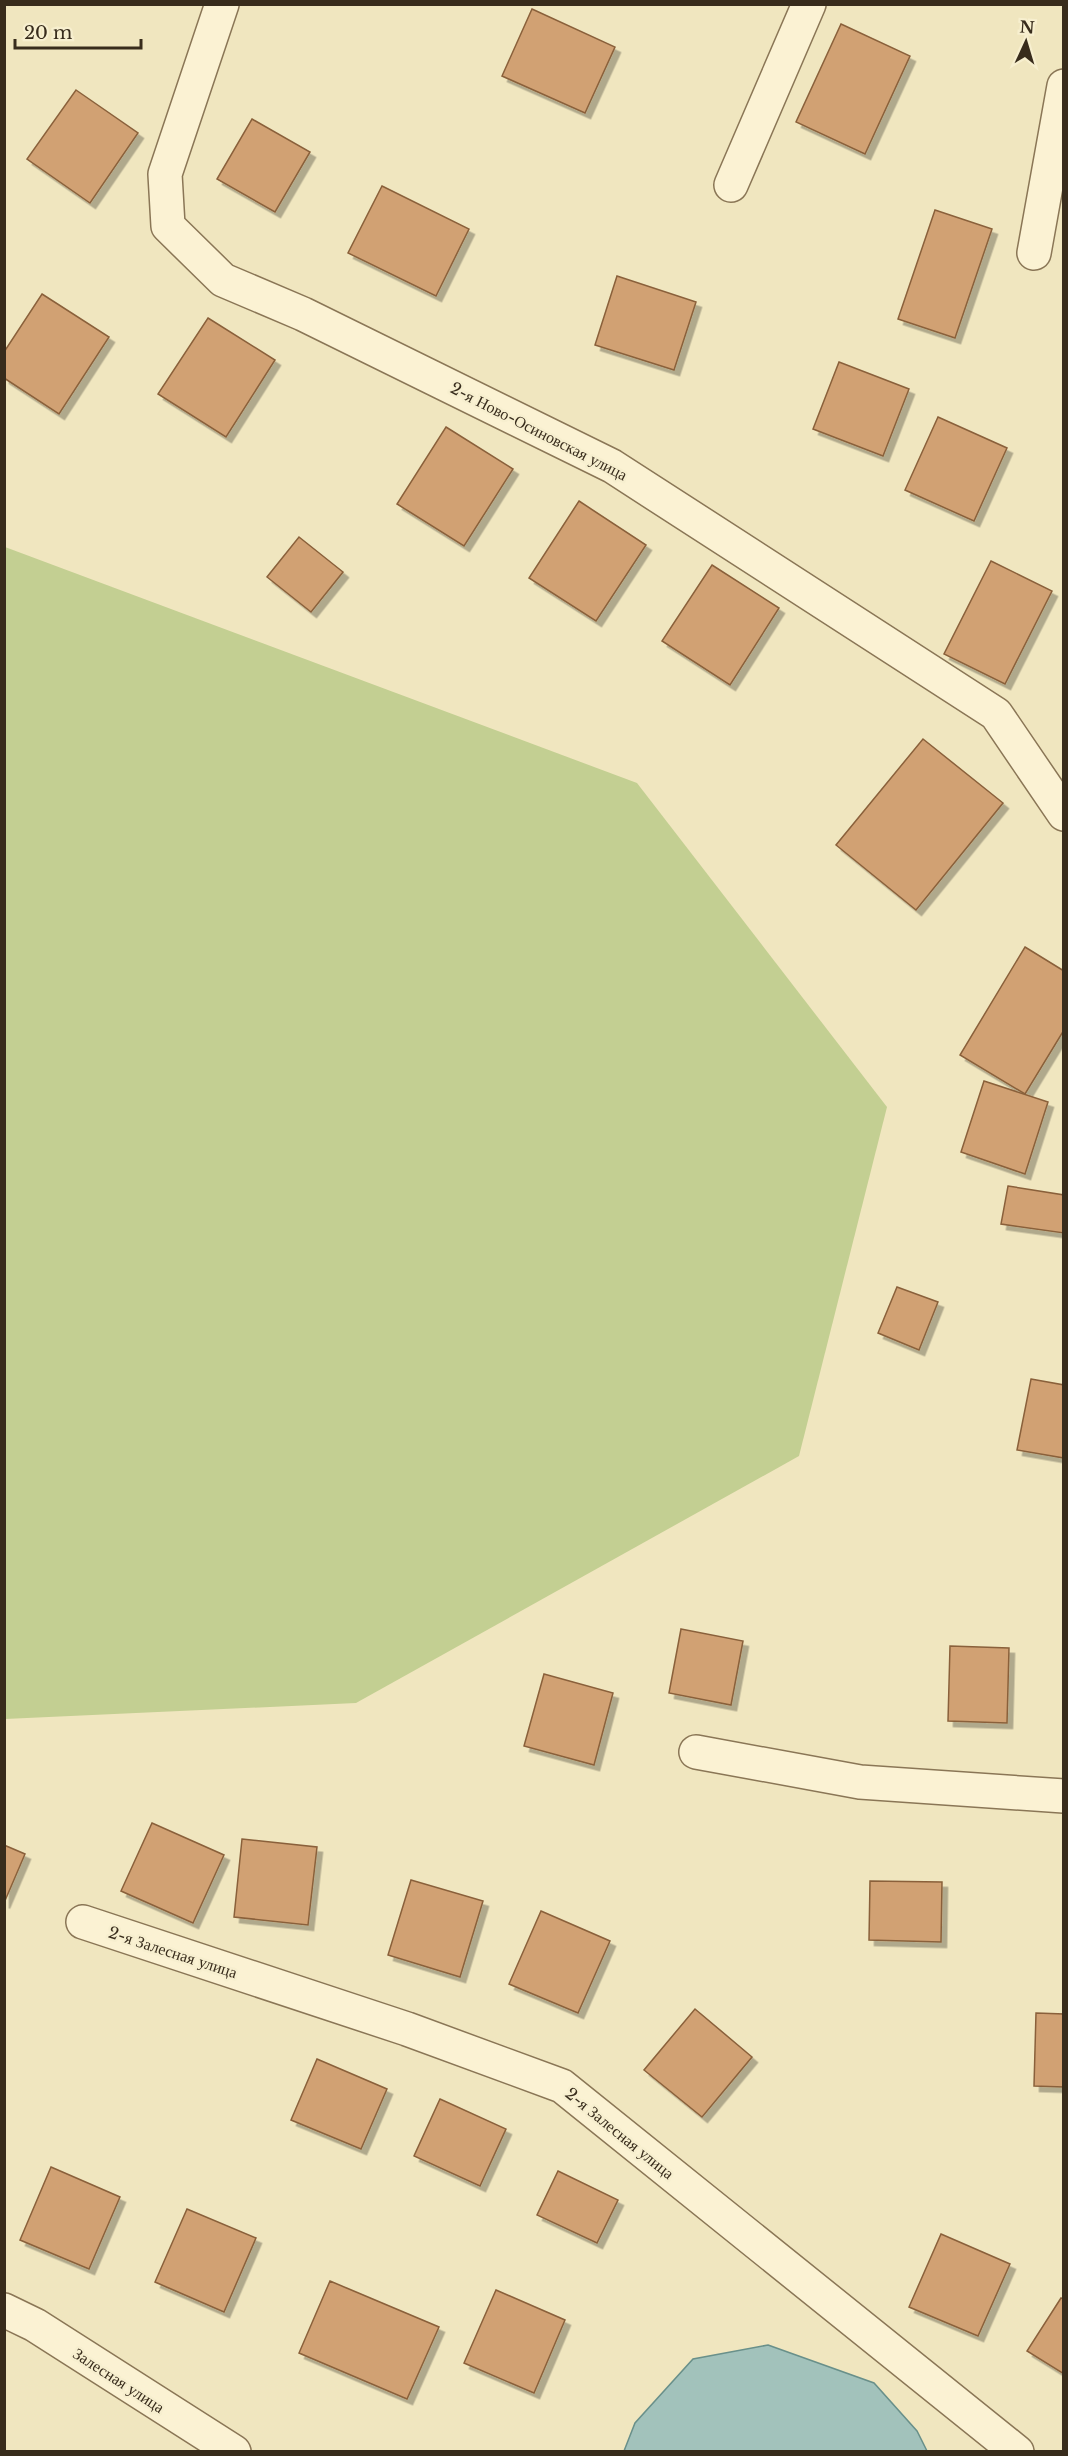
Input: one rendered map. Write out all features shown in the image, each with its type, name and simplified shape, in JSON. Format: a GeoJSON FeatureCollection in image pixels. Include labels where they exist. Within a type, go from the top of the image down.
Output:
{"type":"FeatureCollection","features":[{"type":"Feature","properties":{"kind":"street","name":"2-я Ново-Осиновская улица"},"geometry":{"type":"LineString","coordinates":[[222,4],[165,174],[168,226],[223,280],[303,314],[612,466],[996,714],[1064,814]]}},
{"type":"Feature","properties":{"kind":"street"},"geometry":{"type":"LineString","coordinates":[[731,185],[809,4]]}},
{"type":"Feature","properties":{"kind":"street"},"geometry":{"type":"LineString","coordinates":[[1034,253],[1064,86]]}},
{"type":"Feature","properties":{"kind":"street"},"geometry":{"type":"LineString","coordinates":[[696,1752],[860,1782],[1064,1796]]}},
{"type":"Feature","properties":{"kind":"street","name":"2-я Залесная улица"},"geometry":{"type":"LineString","coordinates":[[82,1922],[407,2029],[562,2086],[1017,2451]]}},
{"type":"Feature","properties":{"kind":"street","name":"Залесная улица"},"geometry":{"type":"LineString","coordinates":[[4,2310],[35,2325],[234,2451]]}},
{"type":"Feature","properties":{"kind":"green space"},"geometry":{"type":"Polygon","coordinates":[[[5,547],[637,783],[887,1107],[799,1456],[356,1703],[5,1719],[5,547]]]}},
{"type":"Feature","properties":{"kind":"water"},"geometry":{"type":"Polygon","coordinates":[[[768,2345],[874,2383],[917,2431],[927,2451],[624,2451],[635,2423],[693,2359],[768,2345]]]}},
{"type":"Feature","properties":{"kind":"building"},"geometry":{"type":"Polygon","coordinates":[[[532,9],[615,47],[585,113],[502,76],[532,9]]]}},
{"type":"Feature","properties":{"kind":"building"},"geometry":{"type":"Polygon","coordinates":[[[841,24],[910,56],[865,154],[796,122],[841,24]]]}},
{"type":"Feature","properties":{"kind":"building"},"geometry":{"type":"Polygon","coordinates":[[[76,90],[138,133],[90,203],[27,159],[76,90]]]}},
{"type":"Feature","properties":{"kind":"building"},"geometry":{"type":"Polygon","coordinates":[[[252,119],[310,152],[275,212],[217,179],[252,119]]]}},
{"type":"Feature","properties":{"kind":"building"},"geometry":{"type":"Polygon","coordinates":[[[382,186],[469,229],[436,296],[348,253],[382,186]]]}},
{"type":"Feature","properties":{"kind":"building"},"geometry":{"type":"Polygon","coordinates":[[[935,210],[992,229],[955,338],[898,319],[935,210]]]}},
{"type":"Feature","properties":{"kind":"building"},"geometry":{"type":"Polygon","coordinates":[[[617,276],[696,302],[674,370],[595,345],[617,276]]]}},
{"type":"Feature","properties":{"kind":"building"},"geometry":{"type":"Polygon","coordinates":[[[42,294],[109,337],[59,414],[4,378],[4,352],[42,294]]]}},
{"type":"Feature","properties":{"kind":"building"},"geometry":{"type":"Polygon","coordinates":[[[208,318],[275,360],[226,437],[158,394],[208,318]]]}},
{"type":"Feature","properties":{"kind":"building"},"geometry":{"type":"Polygon","coordinates":[[[839,362],[909,389],[883,456],[813,429],[839,362]]]}},
{"type":"Feature","properties":{"kind":"building"},"geometry":{"type":"Polygon","coordinates":[[[938,417],[1007,448],[974,521],[905,490],[938,417]]]}},
{"type":"Feature","properties":{"kind":"building"},"geometry":{"type":"Polygon","coordinates":[[[446,427],[513,469],[464,546],[397,504],[446,427]]]}},
{"type":"Feature","properties":{"kind":"building"},"geometry":{"type":"Polygon","coordinates":[[[579,501],[646,545],[596,621],[529,578],[579,501]]]}},
{"type":"Feature","properties":{"kind":"building"},"geometry":{"type":"Polygon","coordinates":[[[299,537],[343,572],[311,612],[267,577],[299,537]]]}},
{"type":"Feature","properties":{"kind":"building"},"geometry":{"type":"Polygon","coordinates":[[[991,561],[1052,591],[1005,684],[944,654],[991,561]]]}},
{"type":"Feature","properties":{"kind":"building"},"geometry":{"type":"Polygon","coordinates":[[[712,565],[779,608],[730,685],[662,641],[712,565]]]}},
{"type":"Feature","properties":{"kind":"building"},"geometry":{"type":"Polygon","coordinates":[[[923,739],[1003,803],[916,910],[836,845],[923,739]]]}},
{"type":"Feature","properties":{"kind":"building"},"geometry":{"type":"Polygon","coordinates":[[[1025,947],[1064,971],[1064,1030],[1025,1094],[960,1055],[1025,947]]]}},
{"type":"Feature","properties":{"kind":"building"},"geometry":{"type":"Polygon","coordinates":[[[984,1081],[1048,1102],[1025,1174],[961,1152],[984,1081]]]}},
{"type":"Feature","properties":{"kind":"building"},"geometry":{"type":"Polygon","coordinates":[[[1008,1186],[1064,1195],[1064,1233],[1001,1224],[1008,1186]]]}},
{"type":"Feature","properties":{"kind":"building"},"geometry":{"type":"Polygon","coordinates":[[[897,1287],[938,1302],[919,1350],[878,1333],[897,1287]]]}},
{"type":"Feature","properties":{"kind":"building"},"geometry":{"type":"Polygon","coordinates":[[[1031,1379],[1064,1385],[1064,1458],[1017,1450],[1031,1379]]]}},
{"type":"Feature","properties":{"kind":"building"},"geometry":{"type":"Polygon","coordinates":[[[681,1629],[743,1641],[731,1705],[669,1693],[681,1629]]]}},
{"type":"Feature","properties":{"kind":"building"},"geometry":{"type":"Polygon","coordinates":[[[950,1646],[1009,1648],[1007,1723],[948,1721],[950,1646]]]}},
{"type":"Feature","properties":{"kind":"building"},"geometry":{"type":"Polygon","coordinates":[[[544,1674],[613,1693],[594,1765],[524,1746],[544,1674]]]}},
{"type":"Feature","properties":{"kind":"building"},"geometry":{"type":"Polygon","coordinates":[[[152,1823],[224,1855],[193,1923],[121,1891],[152,1823]]]}},
{"type":"Feature","properties":{"kind":"building"},"geometry":{"type":"Polygon","coordinates":[[[242,1839],[317,1847],[308,1925],[234,1917],[242,1839]]]}},
{"type":"Feature","properties":{"kind":"building"},"geometry":{"type":"Polygon","coordinates":[[[4,1845],[25,1854],[4,1903],[4,1845]]]}},
{"type":"Feature","properties":{"kind":"building"},"geometry":{"type":"Polygon","coordinates":[[[411,1880],[483,1901],[460,1977],[388,1955],[411,1880]]]}},
{"type":"Feature","properties":{"kind":"building"},"geometry":{"type":"Polygon","coordinates":[[[870,1881],[942,1882],[941,1942],[869,1940],[870,1881]]]}},
{"type":"Feature","properties":{"kind":"building"},"geometry":{"type":"Polygon","coordinates":[[[541,1911],[610,1941],[578,2013],[509,1984],[541,1911]]]}},
{"type":"Feature","properties":{"kind":"building"},"geometry":{"type":"Polygon","coordinates":[[[695,2009],[752,2057],[702,2117],[644,2070],[695,2009]]]}},
{"type":"Feature","properties":{"kind":"building"},"geometry":{"type":"Polygon","coordinates":[[[1036,2013],[1064,2014],[1064,2087],[1034,2086],[1036,2013]]]}},
{"type":"Feature","properties":{"kind":"building"},"geometry":{"type":"Polygon","coordinates":[[[317,2059],[387,2089],[361,2149],[291,2120],[317,2059]]]}},
{"type":"Feature","properties":{"kind":"building"},"geometry":{"type":"Polygon","coordinates":[[[440,2099],[506,2129],[480,2186],[414,2156],[440,2099]]]}},
{"type":"Feature","properties":{"kind":"building"},"geometry":{"type":"Polygon","coordinates":[[[51,2167],[120,2197],[89,2269],[20,2240],[51,2167]]]}},
{"type":"Feature","properties":{"kind":"building"},"geometry":{"type":"Polygon","coordinates":[[[558,2171],[618,2200],[597,2243],[537,2215],[558,2171]]]}},
{"type":"Feature","properties":{"kind":"building"},"geometry":{"type":"Polygon","coordinates":[[[187,2209],[256,2238],[224,2312],[155,2282],[187,2209]]]}},
{"type":"Feature","properties":{"kind":"building"},"geometry":{"type":"Polygon","coordinates":[[[941,2234],[1010,2264],[978,2336],[909,2307],[941,2234]]]}},
{"type":"Feature","properties":{"kind":"building"},"geometry":{"type":"Polygon","coordinates":[[[330,2281],[439,2327],[407,2399],[299,2353],[330,2281]]]}},
{"type":"Feature","properties":{"kind":"building"},"geometry":{"type":"Polygon","coordinates":[[[496,2290],[565,2320],[534,2393],[464,2363],[496,2290]]]}},
{"type":"Feature","properties":{"kind":"building"},"geometry":{"type":"Polygon","coordinates":[[[1061,2298],[1064,2299],[1064,2374],[1027,2351],[1061,2298]]]}}]}
